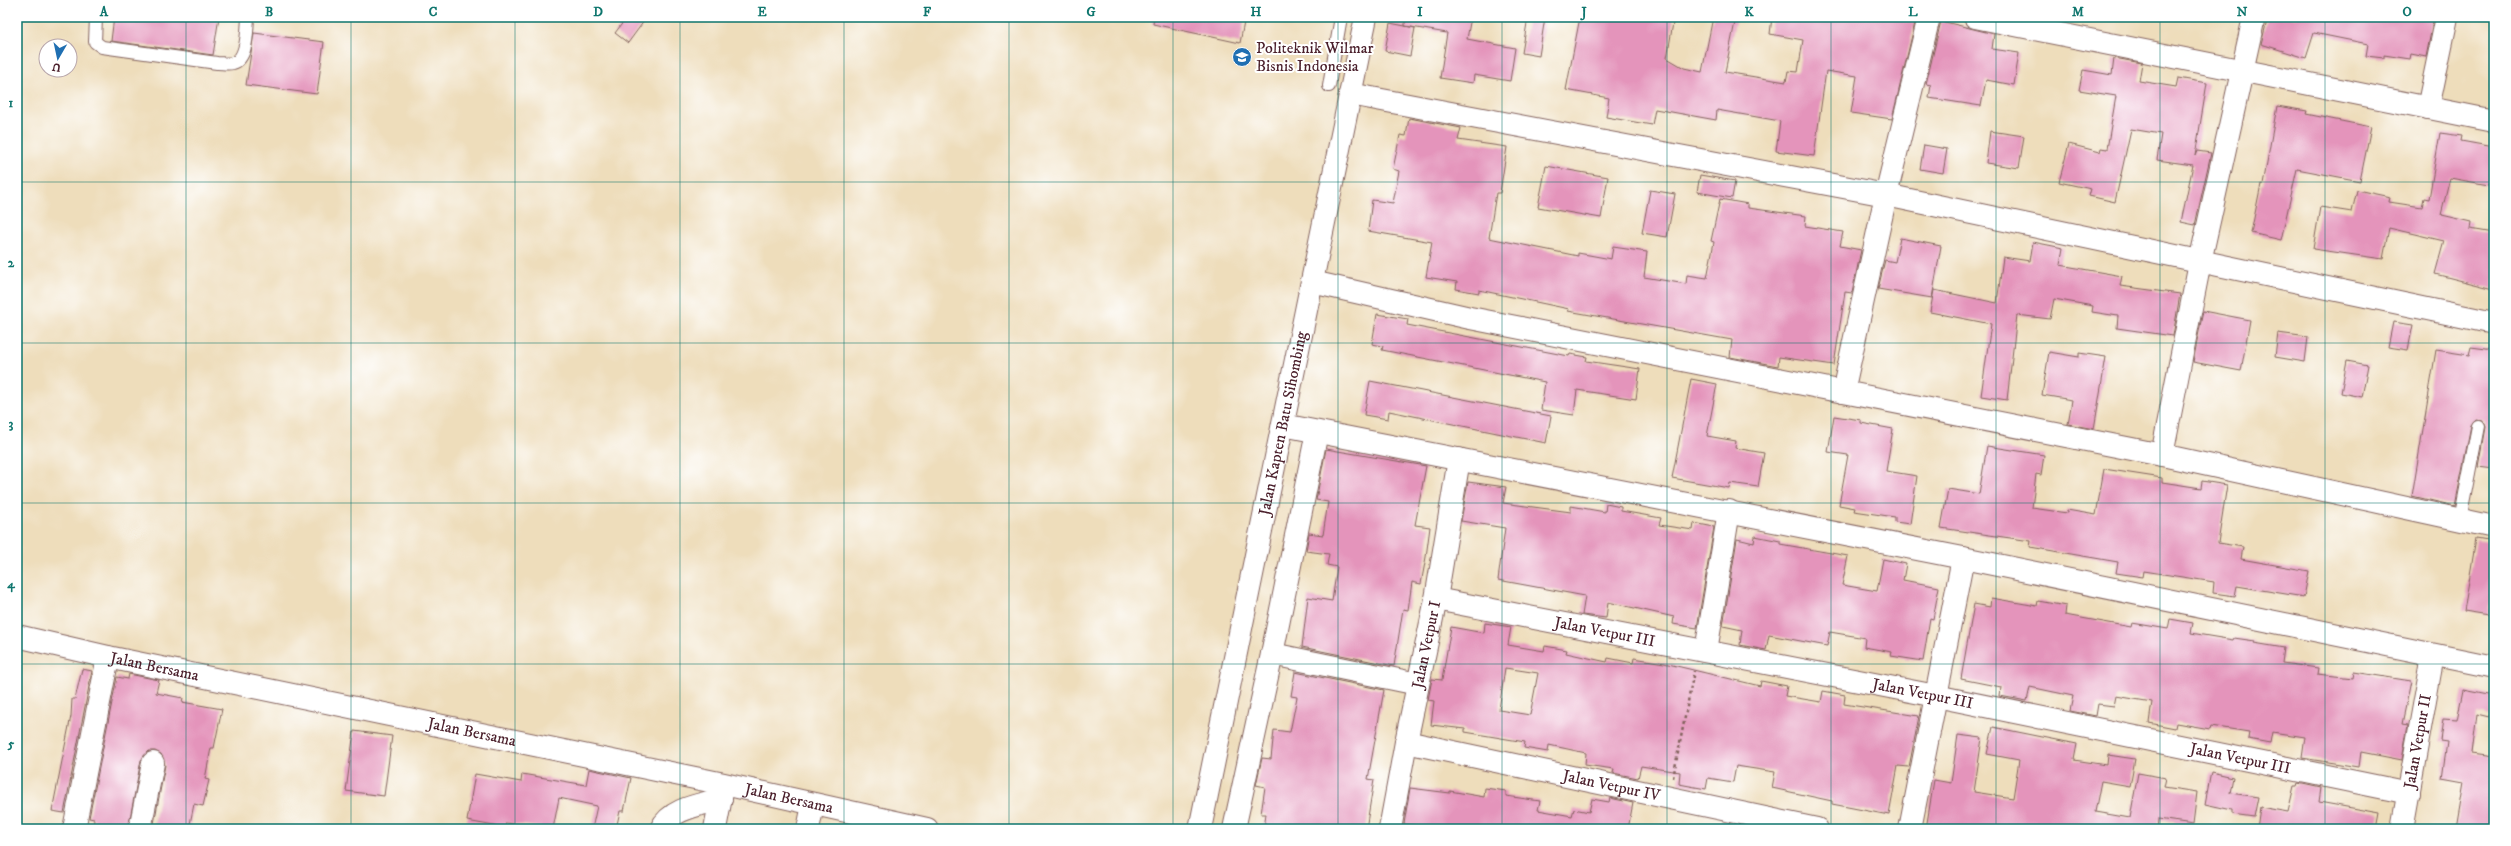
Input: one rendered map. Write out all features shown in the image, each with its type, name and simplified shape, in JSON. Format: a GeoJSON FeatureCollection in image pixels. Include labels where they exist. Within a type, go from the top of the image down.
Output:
{"type":"FeatureCollection","features":[{"type":"Feature","properties":{"kind":"street","name":"Jalan Kapten Batu Sihombing"},"geometry":{"type":"LineString","coordinates":[[1200,829],[1366,17]]}},
{"type":"Feature","properties":{"kind":"street"},"geometry":{"type":"LineString","coordinates":[[1843,392],[1886,195],[1929,17]]}},
{"type":"Feature","properties":{"kind":"street"},"geometry":{"type":"LineString","coordinates":[[1975,17],[2494,121]]}},
{"type":"Feature","properties":{"kind":"street"},"geometry":{"type":"LineString","coordinates":[[2162,455],[2200,262],[2254,17]]}},
{"type":"Feature","properties":{"kind":"street"},"geometry":{"type":"LineString","coordinates":[[2428,108],[2447,17]]}},
{"type":"Feature","properties":{"kind":"street"},"geometry":{"type":"LineString","coordinates":[[1350,94],[1886,195],[2494,323]]}},
{"type":"Feature","properties":{"kind":"street"},"geometry":{"type":"LineString","coordinates":[[1312,282],[1470,318],[2162,455],[2494,527]]}},
{"type":"Feature","properties":{"kind":"street"},"geometry":{"type":"LineString","coordinates":[[1283,425],[1729,511],[2494,667]]}},
{"type":"Feature","properties":{"kind":"street"},"geometry":{"type":"LineString","coordinates":[[1234,829],[1272,654],[1317,432]]}},
{"type":"Feature","properties":{"kind":"street","name":"Jalan Vetpur I"},"geometry":{"type":"LineString","coordinates":[[1390,829],[1406,742],[1436,599],[1459,459]]}},
{"type":"Feature","properties":{"kind":"street"},"geometry":{"type":"LineString","coordinates":[[1702,651],[1729,511]]}},
{"type":"Feature","properties":{"kind":"street"},"geometry":{"type":"LineString","coordinates":[[1910,829],[1963,558]]}},
{"type":"Feature","properties":{"kind":"street","name":"Jalan Vetpur III"},"geometry":{"type":"LineString","coordinates":[[1436,599],[1936,696],[2409,793]]}},
{"type":"Feature","properties":{"kind":"street","name":"Jalan Bersama"},"geometry":{"type":"LineString","coordinates":[[17,636],[722,791],[813,804],[904,827],[927,829]]}},
{"type":"Feature","properties":{"kind":"street"},"geometry":{"type":"LineString","coordinates":[[1272,654],[1418,684]]}},
{"type":"Feature","properties":{"kind":"street","name":"Jalan Vetpur II"},"geometry":{"type":"LineString","coordinates":[[2402,829],[2434,655]]}},
{"type":"Feature","properties":{"kind":"street"},"geometry":{"type":"LineString","coordinates":[[74,829],[108,657]]}},
{"type":"Feature","properties":{"kind":"street","name":"Jalan Vetpur IV"},"geometry":{"type":"LineString","coordinates":[[1406,742],[1817,829]]}},
{"type":"Feature","properties":{"kind":"street"},"geometry":{"type":"LineString","coordinates":[[140,829],[153,763]]}},
{"type":"Feature","properties":{"kind":"street"},"geometry":{"type":"LineString","coordinates":[[661,829],[664,822],[675,813],[722,791]]}},
{"type":"Feature","properties":{"kind":"street"},"geometry":{"type":"LineString","coordinates":[[715,829],[722,791]]}},
{"type":"Feature","properties":{"kind":"street"},"geometry":{"type":"LineString","coordinates":[[808,829],[813,804]]}},
{"type":"Feature","properties":{"kind":"lane"},"geometry":{"type":"LineString","coordinates":[[96,17],[95,42],[102,47],[217,64],[233,63],[238,60],[243,53],[247,33],[248,17]]}},
{"type":"Feature","properties":{"kind":"lane"},"geometry":{"type":"LineString","coordinates":[[1329,86],[1341,17]]}},
{"type":"Feature","properties":{"kind":"lane"},"geometry":{"type":"LineString","coordinates":[[2460,520],[2478,426]]}},
{"type":"Feature","properties":{"kind":"path"},"geometry":{"type":"LineString","coordinates":[[1669,798],[1702,651]]}},
{"type":"Feature","properties":{"kind":"building"},"geometry":{"type":"Polygon","coordinates":[[[114,17],[219,17],[213,55],[111,41],[114,17]]]}},
{"type":"Feature","properties":{"kind":"building"},"geometry":{"type":"Polygon","coordinates":[[[627,17],[647,17],[628,43],[615,33],[627,17]]]}},
{"type":"Feature","properties":{"kind":"building"},"geometry":{"type":"Polygon","coordinates":[[[1154,17],[1245,17],[1240,43],[1153,24],[1154,17]]]}},
{"type":"Feature","properties":{"kind":"building"},"geometry":{"type":"Polygon","coordinates":[[[1405,17],[1471,17],[1467,39],[1515,48],[1510,81],[1474,75],[1473,83],[1440,78],[1447,33],[1405,26],[1405,17]]]}},
{"type":"Feature","properties":{"kind":"building"},"geometry":{"type":"Polygon","coordinates":[[[1528,17],[1545,17],[1539,56],[1522,53],[1528,17]]]}},
{"type":"Feature","properties":{"kind":"building"},"geometry":{"type":"Polygon","coordinates":[[[1580,17],[1674,17],[1667,58],[1684,68],[1702,72],[1713,17],[1736,17],[1725,72],[1786,82],[1788,71],[1798,72],[1803,40],[1770,34],[1772,17],[1904,17],[1903,21],[1915,23],[1892,119],[1851,113],[1857,76],[1826,71],[1814,156],[1776,151],[1780,121],[1717,110],[1716,120],[1655,109],[1652,125],[1606,117],[1609,98],[1566,90],[1580,17]]]}},
{"type":"Feature","properties":{"kind":"building"},"geometry":{"type":"Polygon","coordinates":[[[2268,17],[2434,17],[2426,57],[2411,54],[2410,59],[2384,55],[2384,58],[2366,56],[2368,44],[2314,33],[2306,58],[2261,44],[2268,17]]]}},
{"type":"Feature","properties":{"kind":"building"},"geometry":{"type":"Polygon","coordinates":[[[1941,21],[1994,34],[1992,49],[2019,53],[2014,85],[1986,80],[1981,106],[1929,98],[1931,85],[1926,84],[1941,21]]]}},
{"type":"Feature","properties":{"kind":"building"},"geometry":{"type":"Polygon","coordinates":[[[1390,23],[1415,28],[1410,56],[1385,51],[1390,23]]]}},
{"type":"Feature","properties":{"kind":"building"},"geometry":{"type":"Polygon","coordinates":[[[254,33],[324,42],[317,94],[246,85],[254,33]]]}},
{"type":"Feature","properties":{"kind":"building"},"geometry":{"type":"Polygon","coordinates":[[[2114,58],[2142,63],[2139,81],[2176,87],[2178,78],[2207,83],[2195,156],[2197,151],[2211,153],[2195,225],[2181,222],[2193,165],[2157,160],[2161,134],[2131,129],[2115,202],[2089,196],[2091,189],[2059,182],[2069,144],[2100,152],[2101,148],[2107,149],[2116,96],[2079,90],[2083,70],[2112,75],[2114,58]]]}},
{"type":"Feature","properties":{"kind":"building"},"geometry":{"type":"Polygon","coordinates":[[[2277,106],[2307,111],[2306,114],[2371,127],[2360,181],[2297,169],[2281,240],[2251,233],[2261,184],[2263,185],[2277,106]]]}},
{"type":"Feature","properties":{"kind":"building"},"geometry":{"type":"Polygon","coordinates":[[[1409,118],[1461,128],[1458,140],[1507,147],[1500,193],[1496,193],[1489,238],[1578,256],[1578,253],[1611,259],[1613,247],[1647,252],[1644,277],[1686,284],[1687,275],[1707,278],[1714,242],[1711,241],[1720,199],[1748,204],[1748,208],[1806,216],[1805,226],[1843,232],[1840,246],[1861,250],[1852,293],[1845,292],[1834,365],[1779,357],[1778,366],[1730,357],[1732,340],[1568,311],[1569,309],[1479,290],[1479,293],[1456,289],[1457,282],[1426,277],[1432,242],[1368,231],[1372,200],[1393,203],[1399,171],[1393,169],[1400,135],[1406,136],[1409,118]]]}},
{"type":"Feature","properties":{"kind":"building"},"geometry":{"type":"Polygon","coordinates":[[[1990,131],[2024,136],[2019,168],[1986,163],[1990,131]]]}},
{"type":"Feature","properties":{"kind":"building"},"geometry":{"type":"Polygon","coordinates":[[[2440,133],[2462,136],[2461,141],[2494,147],[2494,186],[2450,178],[2441,215],[2471,222],[2470,229],[2494,233],[2494,289],[2435,274],[2444,241],[2389,228],[2383,259],[2313,249],[2320,207],[2352,212],[2357,190],[2390,197],[2389,202],[2422,207],[2424,198],[2429,199],[2440,133]]]}},
{"type":"Feature","properties":{"kind":"building"},"geometry":{"type":"Polygon","coordinates":[[[1924,145],[1947,149],[1943,173],[1920,169],[1924,145]]]}},
{"type":"Feature","properties":{"kind":"building"},"geometry":{"type":"Polygon","coordinates":[[[1546,166],[1608,177],[1601,218],[1538,207],[1546,166]]]}},
{"type":"Feature","properties":{"kind":"building"},"geometry":{"type":"Polygon","coordinates":[[[1700,175],[1735,181],[1732,198],[1697,192],[1700,175]]]}},
{"type":"Feature","properties":{"kind":"building"},"geometry":{"type":"Polygon","coordinates":[[[1650,190],[1675,194],[1667,237],[1642,233],[1650,190]]]}},
{"type":"Feature","properties":{"kind":"building"},"geometry":{"type":"Polygon","coordinates":[[[1900,238],[1941,246],[1932,298],[1878,289],[1885,260],[1895,262],[1900,238]]]}},
{"type":"Feature","properties":{"kind":"building"},"geometry":{"type":"Polygon","coordinates":[[[2033,242],[2063,248],[2060,265],[2122,276],[2120,286],[2180,294],[2173,336],[2117,328],[2118,316],[2092,312],[2093,306],[2054,299],[2050,319],[2017,315],[2007,400],[1981,396],[1991,324],[1930,312],[1934,290],[1997,303],[2003,257],[2030,261],[2033,242]]]}},
{"type":"Feature","properties":{"kind":"building"},"geometry":{"type":"Polygon","coordinates":[[[2203,311],[2250,320],[2241,371],[2193,362],[2203,311]]]}},
{"type":"Feature","properties":{"kind":"building"},"geometry":{"type":"Polygon","coordinates":[[[1377,314],[1408,319],[1407,325],[1569,356],[1570,354],[1587,357],[1586,361],[1640,369],[1636,399],[1577,390],[1574,415],[1541,410],[1545,382],[1382,350],[1383,346],[1372,344],[1377,314]]]}},
{"type":"Feature","properties":{"kind":"building"},"geometry":{"type":"Polygon","coordinates":[[[2393,322],[2413,325],[2408,350],[2388,347],[2393,322]]]}},
{"type":"Feature","properties":{"kind":"building"},"geometry":{"type":"Polygon","coordinates":[[[2278,333],[2308,337],[2305,362],[2275,357],[2278,333]]]}},
{"type":"Feature","properties":{"kind":"building"},"geometry":{"type":"Polygon","coordinates":[[[2471,347],[2494,350],[2494,469],[2478,467],[2485,427],[2483,420],[2476,419],[2471,425],[2455,506],[2412,496],[2436,350],[2469,355],[2471,347]]]}},
{"type":"Feature","properties":{"kind":"building"},"geometry":{"type":"Polygon","coordinates":[[[2049,352],[2079,357],[2079,353],[2106,357],[2094,429],[2068,424],[2072,400],[2042,395],[2049,352]]]}},
{"type":"Feature","properties":{"kind":"building"},"geometry":{"type":"Polygon","coordinates":[[[2347,361],[2368,365],[2362,397],[2341,393],[2347,361]]]}},
{"type":"Feature","properties":{"kind":"building"},"geometry":{"type":"Polygon","coordinates":[[[1691,379],[1717,384],[1707,436],[1736,441],[1735,448],[1764,453],[1758,487],[1730,483],[1729,488],[1672,478],[1691,379]]]}},
{"type":"Feature","properties":{"kind":"building"},"geometry":{"type":"Polygon","coordinates":[[[1370,381],[1551,416],[1546,443],[1389,411],[1388,419],[1364,415],[1370,381]]]}},
{"type":"Feature","properties":{"kind":"building"},"geometry":{"type":"Polygon","coordinates":[[[1834,416],[1861,420],[1861,423],[1893,429],[1886,471],[1917,476],[1910,524],[1895,522],[1895,517],[1854,511],[1855,508],[1839,505],[1848,455],[1828,452],[1834,416]]]}},
{"type":"Feature","properties":{"kind":"building"},"geometry":{"type":"Polygon","coordinates":[[[1987,446],[2044,455],[2041,475],[2036,474],[2032,508],[2067,513],[2067,510],[2096,515],[2104,469],[2162,478],[2162,482],[2201,488],[2202,481],[2227,485],[2218,543],[2243,547],[2241,559],[2309,571],[2304,597],[2237,586],[2235,596],[2213,593],[2214,582],[2144,571],[2143,577],[2116,573],[2118,562],[2030,547],[2031,541],[1941,528],[1948,489],[1979,494],[1987,446]]]}},
{"type":"Feature","properties":{"kind":"building"},"geometry":{"type":"Polygon","coordinates":[[[1326,449],[1426,466],[1415,525],[1430,527],[1426,557],[1421,584],[1412,582],[1408,610],[1403,609],[1394,666],[1302,647],[1308,597],[1332,601],[1337,567],[1327,565],[1329,554],[1306,551],[1309,533],[1323,535],[1328,502],[1316,500],[1326,449]]]}},
{"type":"Feature","properties":{"kind":"building"},"geometry":{"type":"Polygon","coordinates":[[[1468,482],[1506,487],[1503,503],[1571,512],[1571,506],[1605,512],[1606,504],[1621,507],[1621,511],[1661,518],[1659,525],[1693,530],[1694,523],[1714,527],[1697,628],[1673,624],[1674,617],[1608,602],[1606,618],[1582,615],[1585,596],[1498,580],[1505,528],[1461,521],[1468,482]]]}},
{"type":"Feature","properties":{"kind":"building"},"geometry":{"type":"Polygon","coordinates":[[[1755,536],[1780,541],[1780,544],[1848,556],[1842,585],[1877,591],[1883,559],[1906,564],[1903,580],[1939,587],[1933,619],[1930,618],[1923,661],[1891,656],[1892,652],[1864,647],[1865,638],[1830,632],[1827,646],[1769,635],[1766,650],[1740,645],[1742,630],[1723,626],[1737,539],[1754,543],[1755,536]]]}},
{"type":"Feature","properties":{"kind":"building"},"geometry":{"type":"Polygon","coordinates":[[[2476,539],[2494,542],[2494,587],[2489,615],[2464,611],[2476,539]]]}},
{"type":"Feature","properties":{"kind":"building"},"geometry":{"type":"Polygon","coordinates":[[[1991,598],[2037,606],[2038,601],[2066,606],[2065,615],[2131,627],[2132,623],[2168,629],[2170,619],[2193,623],[2191,633],[2233,640],[2234,638],[2255,641],[2254,643],[2284,648],[2282,663],[2318,668],[2317,674],[2353,678],[2354,672],[2411,681],[2402,724],[2408,725],[2402,760],[2361,752],[2359,767],[2302,758],[2305,737],[2272,732],[2270,743],[2248,739],[2249,732],[2211,726],[2210,729],[2176,723],[2175,728],[2149,723],[2152,702],[2116,696],[2114,706],[2098,704],[2096,716],[2070,711],[2073,696],[2030,687],[2027,701],[2000,696],[2001,687],[1961,679],[1974,604],[1990,607],[1991,598]]]}},
{"type":"Feature","properties":{"kind":"building"},"geometry":{"type":"Polygon","coordinates":[[[1485,623],[1511,627],[1508,645],[1544,651],[1545,646],[1567,650],[1566,653],[1607,662],[1608,658],[1633,663],[1634,658],[1664,663],[1760,686],[1761,681],[1787,686],[1785,696],[1821,702],[1823,691],[1845,695],[1844,704],[1919,716],[1909,767],[1898,766],[1889,815],[1832,804],[1832,801],[1772,788],[1775,772],[1736,766],[1733,782],[1708,778],[1706,789],[1679,784],[1680,772],[1641,766],[1638,778],[1613,773],[1614,769],[1585,765],[1586,753],[1549,745],[1548,752],[1524,748],[1525,742],[1465,732],[1465,729],[1431,725],[1434,701],[1428,700],[1432,679],[1442,680],[1451,627],[1484,633],[1485,623]],[[1505,668],[1499,710],[1530,715],[1538,673],[1505,668]]]}},
{"type":"Feature","properties":{"kind":"building"},"geometry":{"type":"Polygon","coordinates":[[[82,669],[92,671],[64,813],[52,811],[71,716],[72,699],[75,699],[82,669]]]}},
{"type":"Feature","properties":{"kind":"building"},"geometry":{"type":"Polygon","coordinates":[[[1295,672],[1384,690],[1368,779],[1374,780],[1366,829],[1318,829],[1295,825],[1295,829],[1264,829],[1266,814],[1261,814],[1265,787],[1256,785],[1262,758],[1271,759],[1274,730],[1290,732],[1297,697],[1291,696],[1295,672]]]}},
{"type":"Feature","properties":{"kind":"building"},"geometry":{"type":"Polygon","coordinates":[[[129,674],[159,680],[156,693],[183,698],[182,702],[222,709],[214,748],[211,748],[205,779],[209,780],[203,806],[194,804],[189,829],[153,829],[165,765],[161,754],[155,751],[149,751],[141,760],[128,829],[93,829],[94,819],[89,818],[117,677],[128,679],[129,674]]]}},
{"type":"Feature","properties":{"kind":"building"},"geometry":{"type":"Polygon","coordinates":[[[2463,690],[2493,696],[2489,717],[2477,714],[2472,753],[2494,756],[2494,829],[2456,829],[2464,782],[2442,778],[2447,742],[2440,741],[2443,719],[2457,720],[2463,690]]]}},
{"type":"Feature","properties":{"kind":"building"},"geometry":{"type":"Polygon","coordinates":[[[1993,727],[2077,744],[2074,760],[2107,765],[2108,755],[2135,759],[2130,786],[2101,781],[2095,812],[2130,818],[2138,773],[2166,778],[2164,787],[2197,792],[2193,824],[2158,819],[2157,829],[1926,829],[1934,780],[1951,783],[1958,735],[1982,738],[1974,792],[2013,798],[2019,760],[1987,754],[1993,727]]]}},
{"type":"Feature","properties":{"kind":"building"},"geometry":{"type":"Polygon","coordinates":[[[354,731],[392,736],[384,796],[346,791],[354,731]]]}},
{"type":"Feature","properties":{"kind":"building"},"geometry":{"type":"Polygon","coordinates":[[[589,769],[631,778],[624,811],[620,811],[616,829],[592,829],[597,806],[559,798],[553,829],[506,823],[505,828],[467,821],[475,774],[521,782],[522,774],[586,785],[589,769]]]}},
{"type":"Feature","properties":{"kind":"building"},"geometry":{"type":"Polygon","coordinates":[[[2211,772],[2233,777],[2230,793],[2258,797],[2254,817],[2232,814],[2232,810],[2205,804],[2211,772]]]}},
{"type":"Feature","properties":{"kind":"building"},"geometry":{"type":"Polygon","coordinates":[[[2298,783],[2321,788],[2319,802],[2380,813],[2377,829],[2257,829],[2260,807],[2288,812],[2294,786],[2297,786],[2298,783]]]}},
{"type":"Feature","properties":{"kind":"building"},"geometry":{"type":"Polygon","coordinates":[[[1410,788],[1450,793],[1450,791],[1484,797],[1485,788],[1506,791],[1506,796],[1540,801],[1538,810],[1572,816],[1574,809],[1589,812],[1592,799],[1609,802],[1610,798],[1633,803],[1628,829],[1446,829],[1404,824],[1410,788]]]}},
{"type":"Feature","properties":{"kind":"place","name":"Politeknik Wilmar Bisnis Indonesia"},"geometry":{"type":"Point","coordinates":[1242,57]}}]}
